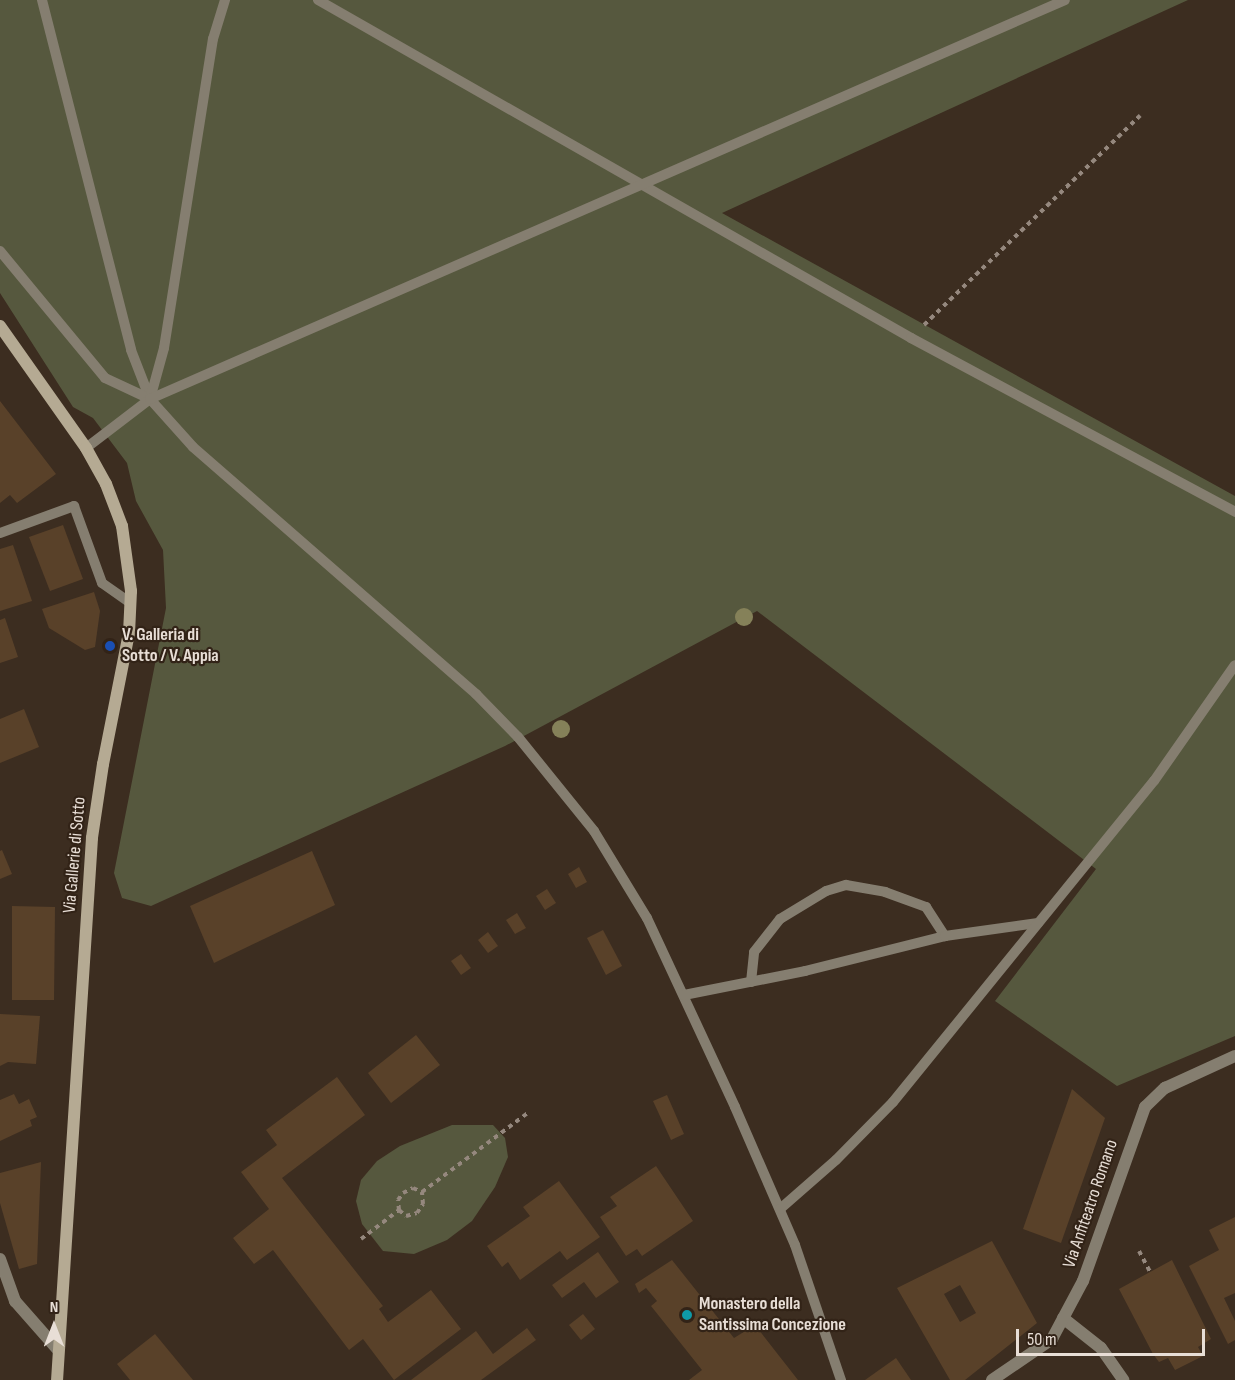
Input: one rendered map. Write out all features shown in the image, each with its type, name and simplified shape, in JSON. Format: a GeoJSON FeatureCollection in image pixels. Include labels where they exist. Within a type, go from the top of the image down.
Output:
{"type":"FeatureCollection","features":[{"type":"Feature","properties":{"kind":"main road","name":"Via Gallerie di Sotto"},"geometry":{"type":"LineString","coordinates":[[0,326],[86,448],[106,484],[122,526],[131,603],[92,838],[57,1380]]}},
{"type":"Feature","properties":{"kind":"street","name":"Via Anfiteatro Romano"},"geometry":{"type":"LineString","coordinates":[[992,1380],[1052,1339],[1093,1255],[1144,1107],[1165,1088],[1235,1056]]}},
{"type":"Feature","properties":{"kind":"street"},"geometry":{"type":"LineString","coordinates":[[0,1259],[15,1301],[58,1350]]}},
{"type":"Feature","properties":{"kind":"street"},"geometry":{"type":"LineString","coordinates":[[1063,1318],[1101,1348],[1123,1380]]}},
{"type":"Feature","properties":{"kind":"lane"},"geometry":{"type":"LineString","coordinates":[[42,0],[131,350],[150,399],[193,447],[476,694],[518,737],[594,831],[647,918],[684,995],[780,1209],[841,1380]]}},
{"type":"Feature","properties":{"kind":"lane"},"geometry":{"type":"LineString","coordinates":[[150,399],[164,348],[213,39],[225,0]]}},
{"type":"Feature","properties":{"kind":"lane"},"geometry":{"type":"LineString","coordinates":[[318,0],[911,338],[1235,512]]}},
{"type":"Feature","properties":{"kind":"lane"},"geometry":{"type":"LineString","coordinates":[[86,448],[150,399],[644,186],[1065,0]]}},
{"type":"Feature","properties":{"kind":"lane"},"geometry":{"type":"LineString","coordinates":[[0,252],[105,378],[150,399]]}},
{"type":"Feature","properties":{"kind":"lane"},"geometry":{"type":"LineString","coordinates":[[0,533],[74,506],[102,583],[131,603]]}},
{"type":"Feature","properties":{"kind":"lane"},"geometry":{"type":"LineString","coordinates":[[780,1209],[836,1160],[893,1102],[1154,781],[1235,665]]}},
{"type":"Feature","properties":{"kind":"lane"},"geometry":{"type":"LineString","coordinates":[[751,982],[754,952],[780,919],[826,891],[846,885],[885,892],[926,907],[945,936]]}},
{"type":"Feature","properties":{"kind":"lane"},"geometry":{"type":"LineString","coordinates":[[684,995],[751,982],[945,936],[1038,923]]}},
{"type":"Feature","properties":{"kind":"path"},"geometry":{"type":"LineString","coordinates":[[911,338],[1140,116]]}},
{"type":"Feature","properties":{"kind":"path"},"geometry":{"type":"LineString","coordinates":[[422,1192],[529,1112]]}},
{"type":"Feature","properties":{"kind":"path"},"geometry":{"type":"LineString","coordinates":[[414,1188],[422,1192],[423,1204],[417,1213],[406,1216],[399,1210],[398,1200],[403,1193],[414,1188]]}},
{"type":"Feature","properties":{"kind":"path"},"geometry":{"type":"LineString","coordinates":[[361,1239],[399,1210]]}},
{"type":"Feature","properties":{"kind":"path"},"geometry":{"type":"LineString","coordinates":[[1139,1251],[1150,1272]]}},
{"type":"Feature","properties":{"kind":"green space"},"geometry":{"type":"Polygon","coordinates":[[[0,0],[1188,0],[722,213],[1235,496],[1235,1036],[1117,1086],[995,1001],[1096,869],[757,611],[505,746],[151,906],[122,898],[114,873],[166,608],[163,550],[136,501],[127,463],[93,418],[73,407],[0,293],[0,0]]]}},
{"type":"Feature","properties":{"kind":"green space"},"geometry":{"type":"Polygon","coordinates":[[[452,1125],[493,1125],[505,1138],[508,1157],[495,1187],[472,1221],[447,1240],[414,1254],[383,1251],[362,1224],[356,1201],[361,1180],[377,1161],[400,1146],[452,1125]]]}},
{"type":"Feature","properties":{"kind":"building"},"geometry":{"type":"Polygon","coordinates":[[[0,401],[56,474],[17,503],[10,495],[0,503],[0,401]]]}},
{"type":"Feature","properties":{"kind":"building"},"geometry":{"type":"Polygon","coordinates":[[[63,525],[83,579],[50,591],[29,537],[63,525]]]}},
{"type":"Feature","properties":{"kind":"building"},"geometry":{"type":"Polygon","coordinates":[[[13,545],[32,601],[0,611],[0,549],[13,545]]]}},
{"type":"Feature","properties":{"kind":"building"},"geometry":{"type":"Polygon","coordinates":[[[94,592],[100,611],[95,647],[85,650],[49,628],[42,609],[94,592]]]}},
{"type":"Feature","properties":{"kind":"building"},"geometry":{"type":"Polygon","coordinates":[[[5,618],[18,657],[0,663],[0,620],[5,618]]]}},
{"type":"Feature","properties":{"kind":"building"},"geometry":{"type":"Polygon","coordinates":[[[24,709],[39,747],[0,763],[0,719],[24,709]]]}},
{"type":"Feature","properties":{"kind":"building"},"geometry":{"type":"Polygon","coordinates":[[[2,850],[12,874],[0,879],[0,851],[2,850]]]}},
{"type":"Feature","properties":{"kind":"building"},"geometry":{"type":"Polygon","coordinates":[[[312,851],[335,905],[214,963],[190,906],[312,851]]]}},
{"type":"Feature","properties":{"kind":"building"},"geometry":{"type":"Polygon","coordinates":[[[579,867],[587,882],[576,888],[568,874],[579,867]]]}},
{"type":"Feature","properties":{"kind":"building"},"geometry":{"type":"Polygon","coordinates":[[[547,889],[556,903],[545,910],[536,896],[547,889]]]}},
{"type":"Feature","properties":{"kind":"building"},"geometry":{"type":"Polygon","coordinates":[[[12,906],[55,907],[54,1000],[12,1000],[12,906]]]}},
{"type":"Feature","properties":{"kind":"building"},"geometry":{"type":"Polygon","coordinates":[[[517,913],[526,928],[515,934],[506,920],[517,913]]]}},
{"type":"Feature","properties":{"kind":"building"},"geometry":{"type":"Polygon","coordinates":[[[603,930],[622,966],[606,975],[587,938],[603,930]]]}},
{"type":"Feature","properties":{"kind":"building"},"geometry":{"type":"Polygon","coordinates":[[[488,932],[498,946],[488,953],[478,940],[488,932]]]}},
{"type":"Feature","properties":{"kind":"building"},"geometry":{"type":"Polygon","coordinates":[[[461,954],[471,968],[461,975],[451,961],[461,954]]]}},
{"type":"Feature","properties":{"kind":"building"},"geometry":{"type":"Polygon","coordinates":[[[0,1014],[40,1016],[36,1064],[8,1062],[0,1066],[0,1014]]]}},
{"type":"Feature","properties":{"kind":"building"},"geometry":{"type":"Polygon","coordinates":[[[416,1035],[440,1065],[391,1103],[368,1073],[416,1035]]]}},
{"type":"Feature","properties":{"kind":"building"},"geometry":{"type":"Polygon","coordinates":[[[337,1077],[365,1115],[282,1178],[383,1306],[379,1309],[388,1322],[431,1290],[461,1329],[394,1380],[363,1339],[349,1350],[273,1250],[254,1264],[233,1238],[269,1209],[241,1172],[277,1145],[266,1130],[337,1077]]]}},
{"type":"Feature","properties":{"kind":"building"},"geometry":{"type":"Polygon","coordinates":[[[1072,1089],[1105,1118],[1061,1243],[1023,1229],[1072,1089]]]}},
{"type":"Feature","properties":{"kind":"building"},"geometry":{"type":"Polygon","coordinates":[[[14,1094],[19,1104],[29,1099],[37,1117],[30,1120],[32,1126],[0,1141],[0,1100],[14,1094]]]}},
{"type":"Feature","properties":{"kind":"building"},"geometry":{"type":"Polygon","coordinates":[[[667,1095],[684,1134],[671,1140],[653,1101],[667,1095]]]}},
{"type":"Feature","properties":{"kind":"building"},"geometry":{"type":"Polygon","coordinates":[[[41,1162],[37,1264],[19,1269],[0,1203],[0,1173],[41,1162]]]}},
{"type":"Feature","properties":{"kind":"building"},"geometry":{"type":"Polygon","coordinates":[[[656,1166],[693,1221],[642,1256],[637,1249],[626,1256],[600,1217],[617,1206],[610,1197],[656,1166]]]}},
{"type":"Feature","properties":{"kind":"building"},"geometry":{"type":"Polygon","coordinates":[[[559,1181],[600,1237],[567,1260],[560,1251],[520,1280],[508,1262],[502,1267],[487,1246],[530,1216],[523,1207],[559,1181]]]}},
{"type":"Feature","properties":{"kind":"building"},"geometry":{"type":"Polygon","coordinates":[[[1235,1217],[1235,1293],[1224,1298],[1235,1321],[1235,1340],[1228,1344],[1189,1266],[1219,1250],[1209,1230],[1235,1217]]]}},
{"type":"Feature","properties":{"kind":"building"},"geometry":{"type":"Polygon","coordinates":[[[992,1241],[1037,1323],[965,1380],[950,1380],[897,1288],[992,1241]],[[960,1285],[944,1294],[960,1322],[976,1313],[960,1285]]]}},
{"type":"Feature","properties":{"kind":"building"},"geometry":{"type":"Polygon","coordinates":[[[598,1252],[619,1282],[596,1298],[584,1282],[562,1298],[552,1285],[598,1252]]]}},
{"type":"Feature","properties":{"kind":"building","name":"Monastero della Santissima Concezione"},"geometry":{"type":"Polygon","coordinates":[[[672,1260],[734,1338],[755,1325],[798,1380],[689,1380],[702,1370],[651,1306],[657,1301],[646,1288],[639,1293],[635,1284],[672,1260]]]}},
{"type":"Feature","properties":{"kind":"building"},"geometry":{"type":"Polygon","coordinates":[[[1172,1260],[1211,1339],[1198,1347],[1203,1356],[1175,1370],[1168,1358],[1159,1362],[1153,1354],[1119,1289],[1172,1260]]]}},
{"type":"Feature","properties":{"kind":"building"},"geometry":{"type":"Polygon","coordinates":[[[583,1314],[595,1329],[581,1340],[569,1325],[583,1314]]]}},
{"type":"Feature","properties":{"kind":"building"},"geometry":{"type":"Polygon","coordinates":[[[527,1328],[536,1340],[481,1380],[411,1380],[476,1331],[493,1354],[527,1328]]]}},
{"type":"Feature","properties":{"kind":"building"},"geometry":{"type":"Polygon","coordinates":[[[155,1334],[193,1380],[130,1380],[117,1364],[155,1334]]]}},
{"type":"Feature","properties":{"kind":"building"},"geometry":{"type":"Polygon","coordinates":[[[896,1358],[911,1380],[865,1380],[896,1358]]]}},
{"type":"Feature","properties":{"kind":"place","name":"V. Galleria di Sotto / V. Appia"},"geometry":{"type":"Point","coordinates":[110,646]}},
{"type":"Feature","properties":{"kind":"place","name":"Monastero della Santissima Concezione"},"geometry":{"type":"Point","coordinates":[687,1315]}}]}
